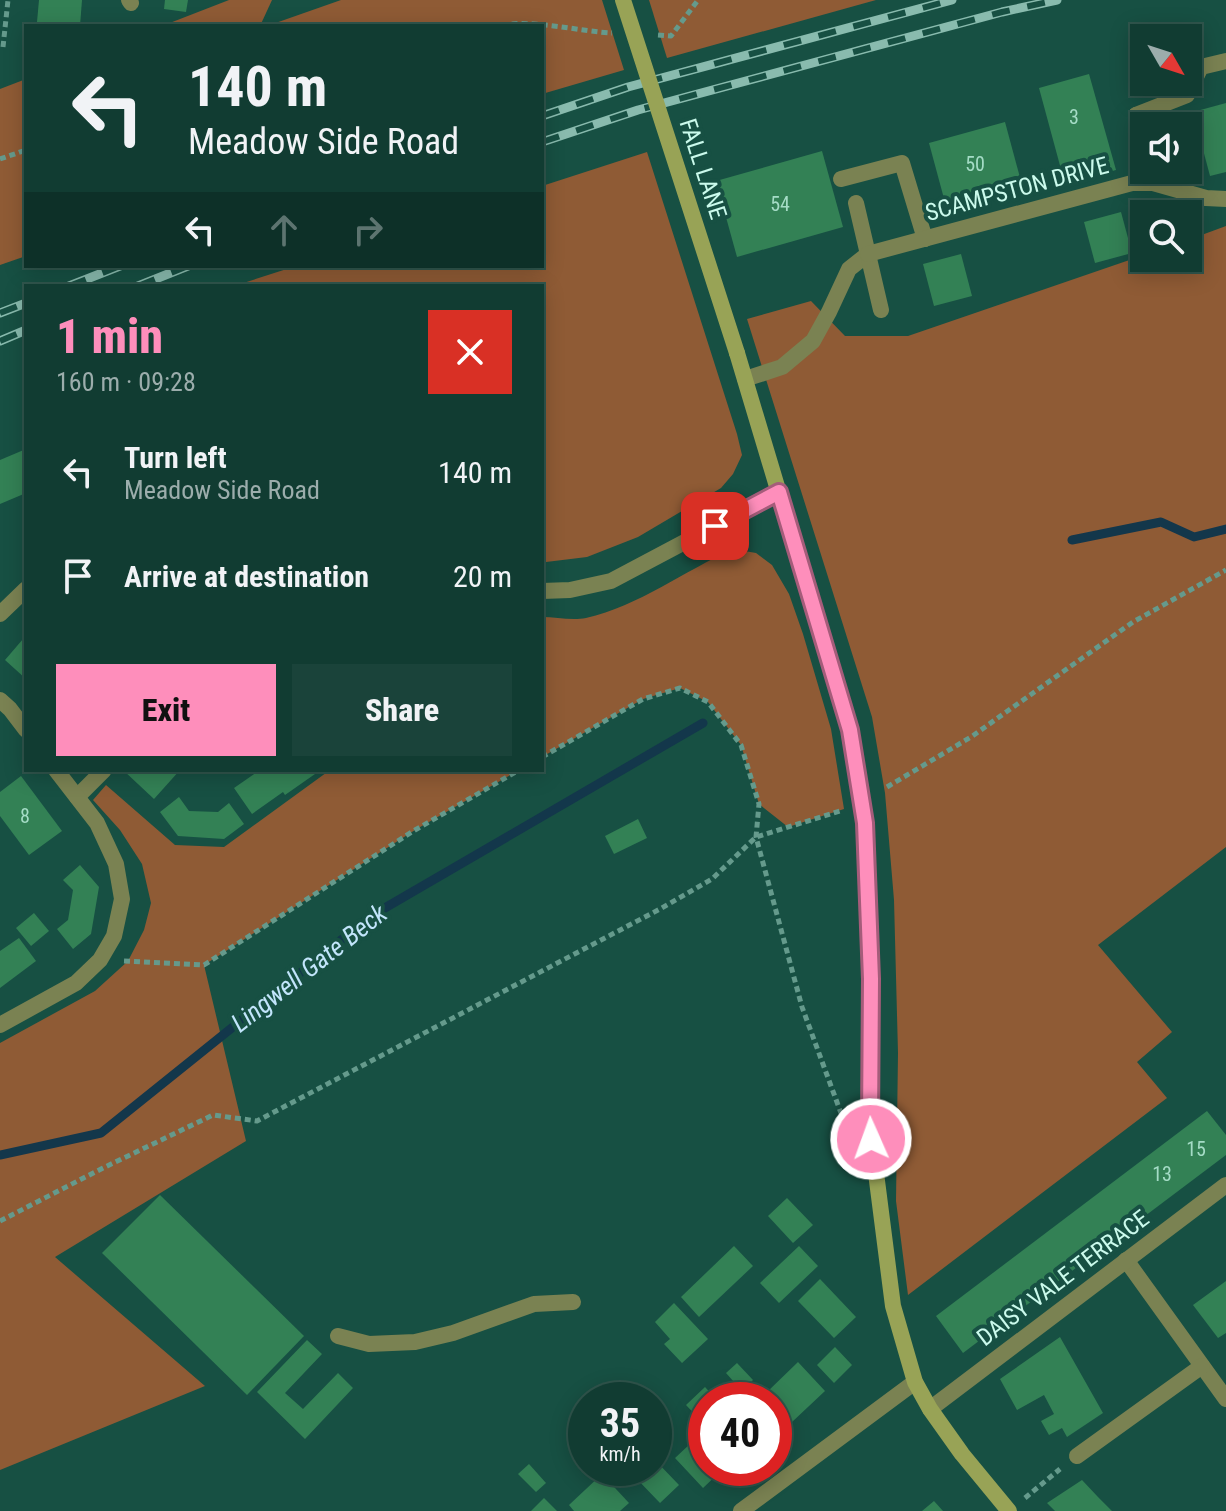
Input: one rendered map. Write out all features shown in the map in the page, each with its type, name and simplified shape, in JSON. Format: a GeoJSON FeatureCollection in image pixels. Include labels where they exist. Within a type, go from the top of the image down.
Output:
{"type":"FeatureCollection","features":[{"type":"Feature","properties":{"kind":"street","name":"FALL LANE"},"geometry":{"type":"LineString","coordinates":[[623,0],[737,353],[850,730],[865,823],[871,979],[870,1126],[893,1306],[915,1382],[930,1409],[1009,1511]]}},
{"type":"Feature","properties":{"kind":"street"},"geometry":{"type":"LineString","coordinates":[[1144,112],[1187,95],[1201,67],[1226,61]]}},
{"type":"Feature","properties":{"kind":"street"},"geometry":{"type":"LineString","coordinates":[[841,179],[902,163],[925,239]]}},
{"type":"Feature","properties":{"kind":"street","name":"SCAMPSTON DRIVE"},"geometry":{"type":"LineString","coordinates":[[868,254],[1130,184]]}},
{"type":"Feature","properties":{"kind":"street","name":"SCAMPSTON DRIVE"},"geometry":{"type":"LineString","coordinates":[[1173,184],[1206,198],[1226,199]]}},
{"type":"Feature","properties":{"kind":"street"},"geometry":{"type":"LineString","coordinates":[[856,203],[881,310]]}},
{"type":"Feature","properties":{"kind":"street"},"geometry":{"type":"LineString","coordinates":[[745,379],[782,367],[813,341],[849,269],[868,254]]}},
{"type":"Feature","properties":{"kind":"street"},"geometry":{"type":"LineString","coordinates":[[544,591],[570,590],[611,581],[779,492]]}},
{"type":"Feature","properties":{"kind":"street"},"geometry":{"type":"LineString","coordinates":[[0,614],[24,591]]}},
{"type":"Feature","properties":{"kind":"street"},"geometry":{"type":"LineString","coordinates":[[0,700],[24,727]]}},
{"type":"Feature","properties":{"kind":"street"},"geometry":{"type":"LineString","coordinates":[[0,1025],[76,983],[100,960],[114,936],[122,899],[116,864],[97,823],[58,772]]}},
{"type":"Feature","properties":{"kind":"street"},"geometry":{"type":"LineString","coordinates":[[77,797],[102,772]]}},
{"type":"Feature","properties":{"kind":"street","name":"DAISY VALE TERRACE"},"geometry":{"type":"LineString","coordinates":[[930,1409],[1226,1185]]}},
{"type":"Feature","properties":{"kind":"street"},"geometry":{"type":"LineString","coordinates":[[1126,1260],[1226,1399]]}},
{"type":"Feature","properties":{"kind":"street"},"geometry":{"type":"LineString","coordinates":[[338,1336],[369,1344],[415,1342],[453,1333],[534,1304],[573,1302]]}},
{"type":"Feature","properties":{"kind":"street"},"geometry":{"type":"LineString","coordinates":[[1077,1456],[1202,1366]]}},
{"type":"Feature","properties":{"kind":"street"},"geometry":{"type":"LineString","coordinates":[[741,1511],[915,1382]]}},
{"type":"Feature","properties":{"kind":"path"},"geometry":{"type":"LineString","coordinates":[[3,47],[8,0]]}},
{"type":"Feature","properties":{"kind":"path"},"geometry":{"type":"LineString","coordinates":[[0,159],[24,151]]}},
{"type":"Feature","properties":{"kind":"path"},"geometry":{"type":"LineString","coordinates":[[887,787],[971,737],[1133,622],[1226,570]]}},
{"type":"Feature","properties":{"kind":"path"},"geometry":{"type":"LineString","coordinates":[[544,756],[643,699],[680,688],[708,702],[741,745],[759,804],[756,837],[802,1007],[845,1124],[870,1126]]}},
{"type":"Feature","properties":{"kind":"path"},"geometry":{"type":"LineString","coordinates":[[100,960],[204,965],[415,830],[516,772]]}},
{"type":"Feature","properties":{"kind":"path"},"geometry":{"type":"LineString","coordinates":[[0,1221],[213,1115],[257,1121],[699,887],[712,879],[756,837],[844,809]]}},
{"type":"Feature","properties":{"kind":"path"},"geometry":{"type":"LineString","coordinates":[[1009,1511],[1077,1456]]}},
{"type":"Feature","properties":{"kind":"shaded area"},"geometry":{"type":"Polygon","coordinates":[[[229,0],[272,0],[261,24],[167,24],[229,0]]]}},
{"type":"Feature","properties":{"kind":"shaded area"},"geometry":{"type":"Polygon","coordinates":[[[341,0],[602,0],[624,70],[544,93],[544,24],[273,24],[341,0]]]}},
{"type":"Feature","properties":{"kind":"shaded area"},"geometry":{"type":"Polygon","coordinates":[[[649,0],[876,0],[667,58],[649,0]]]}},
{"type":"Feature","properties":{"kind":"shaded area"},"geometry":{"type":"Polygon","coordinates":[[[24,80],[24,257],[0,265],[0,89],[24,80]]]}},
{"type":"Feature","properties":{"kind":"shaded area"},"geometry":{"type":"Polygon","coordinates":[[[647,152],[742,455],[733,474],[721,488],[638,537],[587,557],[546,562],[544,284],[240,284],[290,268],[544,268],[544,185],[647,152]]]}},
{"type":"Feature","properties":{"kind":"shaded area"},"geometry":{"type":"Polygon","coordinates":[[[1226,226],[1226,847],[1098,945],[1172,1032],[1137,1062],[1167,1098],[908,1295],[896,1201],[898,1053],[894,900],[885,793],[872,717],[747,319],[811,301],[845,336],[908,336],[1130,260],[1130,272],[1202,272],[1202,235],[1226,226]]]}},
{"type":"Feature","properties":{"kind":"shaded area"},"geometry":{"type":"Polygon","coordinates":[[[733,549],[756,553],[772,565],[789,594],[831,729],[844,809],[788,827],[759,804],[741,745],[708,702],[680,688],[643,699],[544,756],[544,617],[581,619],[606,612],[643,597],[733,549]]]}},
{"type":"Feature","properties":{"kind":"shaded area"},"geometry":{"type":"Polygon","coordinates":[[[327,772],[516,772],[415,830],[204,965],[246,1141],[55,1257],[205,1386],[0,1470],[0,1043],[95,991],[128,961],[144,930],[151,903],[142,864],[120,830],[93,800],[106,785],[175,845],[224,847],[327,772]]]}},
{"type":"Feature","properties":{"kind":"building"},"geometry":{"type":"Polygon","coordinates":[[[39,0],[82,0],[80,24],[37,22],[39,0]]]}},
{"type":"Feature","properties":{"kind":"building"},"geometry":{"type":"Polygon","coordinates":[[[165,0],[188,0],[186,12],[164,9],[165,0]]]}},
{"type":"Feature","properties":{"kind":"building"},"geometry":{"type":"Polygon","coordinates":[[[1089,74],[1116,170],[1065,184],[1039,88],[1089,74]]]}},
{"type":"Feature","properties":{"kind":"building"},"geometry":{"type":"Polygon","coordinates":[[[1226,103],[1226,172],[1210,176],[1202,146],[1202,112],[1193,112],[1226,103]]]}},
{"type":"Feature","properties":{"kind":"building"},"geometry":{"type":"Polygon","coordinates":[[[1005,122],[1022,185],[946,206],[929,143],[1005,122]]]}},
{"type":"Feature","properties":{"kind":"building"},"geometry":{"type":"Polygon","coordinates":[[[822,151],[843,227],[737,257],[716,181],[822,151]]]}},
{"type":"Feature","properties":{"kind":"building"},"geometry":{"type":"Polygon","coordinates":[[[1121,212],[1130,254],[1095,263],[1084,222],[1121,212]]]}},
{"type":"Feature","properties":{"kind":"building"},"geometry":{"type":"Polygon","coordinates":[[[961,254],[972,296],[934,306],[923,264],[961,254]]]}},
{"type":"Feature","properties":{"kind":"building"},"geometry":{"type":"Polygon","coordinates":[[[24,450],[24,494],[0,504],[0,460],[24,450]]]}},
{"type":"Feature","properties":{"kind":"building"},"geometry":{"type":"Polygon","coordinates":[[[23,639],[24,677],[5,660],[23,639]]]}},
{"type":"Feature","properties":{"kind":"building"},"geometry":{"type":"Polygon","coordinates":[[[125,772],[178,772],[154,799],[125,772]]]}},
{"type":"Feature","properties":{"kind":"building"},"geometry":{"type":"Polygon","coordinates":[[[257,772],[315,774],[252,814],[234,788],[257,772]]]}},
{"type":"Feature","properties":{"kind":"building"},"geometry":{"type":"Polygon","coordinates":[[[21,776],[62,831],[29,855],[0,816],[0,792],[21,776]]]}},
{"type":"Feature","properties":{"kind":"building"},"geometry":{"type":"Polygon","coordinates":[[[179,797],[189,811],[218,812],[229,803],[244,824],[224,839],[178,836],[160,812],[179,797]]]}},
{"type":"Feature","properties":{"kind":"building"},"geometry":{"type":"Polygon","coordinates":[[[638,819],[647,838],[614,854],[605,836],[638,819]]]}},
{"type":"Feature","properties":{"kind":"building"},"geometry":{"type":"Polygon","coordinates":[[[80,865],[99,887],[91,934],[73,949],[57,929],[68,920],[73,890],[63,880],[80,865]]]}},
{"type":"Feature","properties":{"kind":"building"},"geometry":{"type":"Polygon","coordinates":[[[34,913],[49,931],[31,946],[16,928],[34,913]]]}},
{"type":"Feature","properties":{"kind":"building"},"geometry":{"type":"Polygon","coordinates":[[[19,938],[36,961],[0,988],[0,951],[19,938]]]}},
{"type":"Feature","properties":{"kind":"building"},"geometry":{"type":"Polygon","coordinates":[[[1207,1111],[1226,1135],[1226,1155],[963,1353],[936,1316],[1207,1111]]]}},
{"type":"Feature","properties":{"kind":"building"},"geometry":{"type":"Polygon","coordinates":[[[160,1195],[304,1336],[247,1395],[102,1253],[160,1195]]]}},
{"type":"Feature","properties":{"kind":"building"},"geometry":{"type":"Polygon","coordinates":[[[787,1198],[813,1225],[793,1243],[768,1216],[787,1198]]]}},
{"type":"Feature","properties":{"kind":"building"},"geometry":{"type":"Polygon","coordinates":[[[734,1246],[753,1266],[699,1317],[681,1297],[734,1246]]]}},
{"type":"Feature","properties":{"kind":"building"},"geometry":{"type":"Polygon","coordinates":[[[799,1246],[818,1266],[779,1303],[760,1283],[799,1246]]]}},
{"type":"Feature","properties":{"kind":"building"},"geometry":{"type":"Polygon","coordinates":[[[820,1279],[856,1317],[834,1338],[798,1301],[820,1279]]]}},
{"type":"Feature","properties":{"kind":"building"},"geometry":{"type":"Polygon","coordinates":[[[1226,1281],[1226,1333],[1218,1338],[1193,1305],[1226,1281]]]}},
{"type":"Feature","properties":{"kind":"building"},"geometry":{"type":"Polygon","coordinates":[[[674,1303],[708,1339],[682,1363],[664,1344],[670,1339],[655,1322],[674,1303]]]}},
{"type":"Feature","properties":{"kind":"building"},"geometry":{"type":"Polygon","coordinates":[[[1060,1337],[1103,1413],[1067,1437],[1062,1428],[1049,1435],[1041,1421],[1054,1414],[1044,1395],[1017,1410],[1000,1379],[1060,1337]]]}},
{"type":"Feature","properties":{"kind":"building"},"geometry":{"type":"Polygon","coordinates":[[[307,1340],[322,1354],[285,1393],[303,1409],[338,1373],[353,1388],[305,1439],[257,1392],[307,1340]]]}},
{"type":"Feature","properties":{"kind":"building"},"geometry":{"type":"Polygon","coordinates":[[[835,1347],[852,1365],[834,1383],[817,1365],[835,1347]]]}},
{"type":"Feature","properties":{"kind":"building"},"geometry":{"type":"Polygon","coordinates":[[[798,1362],[825,1391],[792,1422],[792,1382],[777,1382],[798,1362]]]}},
{"type":"Feature","properties":{"kind":"building"},"geometry":{"type":"Polygon","coordinates":[[[737,1363],[753,1380],[734,1382],[726,1373],[737,1363]]]}},
{"type":"Feature","properties":{"kind":"building"},"geometry":{"type":"Polygon","coordinates":[[[688,1446],[688,1472],[675,1458],[688,1446]]]}},
{"type":"Feature","properties":{"kind":"building"},"geometry":{"type":"Polygon","coordinates":[[[529,1464],[546,1483],[536,1492],[518,1474],[529,1464]]]}},
{"type":"Feature","properties":{"kind":"building"},"geometry":{"type":"Polygon","coordinates":[[[672,1478],[679,1485],[660,1503],[644,1486],[672,1486],[672,1478]]]}},
{"type":"Feature","properties":{"kind":"building"},"geometry":{"type":"Polygon","coordinates":[[[1082,1480],[1112,1511],[1055,1511],[1047,1503],[1082,1480]]]}},
{"type":"Feature","properties":{"kind":"building"},"geometry":{"type":"Polygon","coordinates":[[[589,1486],[613,1486],[629,1503],[620,1511],[574,1511],[569,1505],[589,1486]]]}},
{"type":"Feature","properties":{"kind":"building"},"geometry":{"type":"Polygon","coordinates":[[[544,1498],[557,1511],[531,1511],[544,1498]]]}},
{"type":"Feature","properties":{"kind":"building"},"geometry":{"type":"Polygon","coordinates":[[[934,1501],[943,1511],[922,1511],[934,1501]]]}},
{"type":"Feature","properties":{"kind":"waterway"},"geometry":{"type":"LineString","coordinates":[[1072,540],[1161,522],[1194,537],[1226,529]]}},
{"type":"Feature","properties":{"kind":"waterway","name":"Lingwell Gate Beck"},"geometry":{"type":"LineString","coordinates":[[0,1155],[101,1133],[371,916],[703,723]]}},
{"type":"Feature","properties":{"kind":"railway"},"geometry":{"type":"LineString","coordinates":[[544,115],[628,87],[952,0]]}},
{"type":"Feature","properties":{"kind":"railway"},"geometry":{"type":"LineString","coordinates":[[544,141],[638,110],[1057,0]]}},
{"type":"Feature","properties":{"kind":"railway"},"geometry":{"type":"LineString","coordinates":[[74,284],[115,268]]}},
{"type":"Feature","properties":{"kind":"railway"},"geometry":{"type":"LineString","coordinates":[[143,284],[183,268]]}},
{"type":"Feature","properties":{"kind":"railway"},"geometry":{"type":"LineString","coordinates":[[0,313],[24,304]]}},
{"type":"Feature","properties":{"kind":"railway"},"geometry":{"type":"LineString","coordinates":[[0,341],[24,331]]}},
{"type":"Feature","properties":{"kind":"route"},"geometry":{"type":"LineString","coordinates":[[715,526],[779,492],[850,730],[865,823],[871,979],[871,1139]]}}]}
